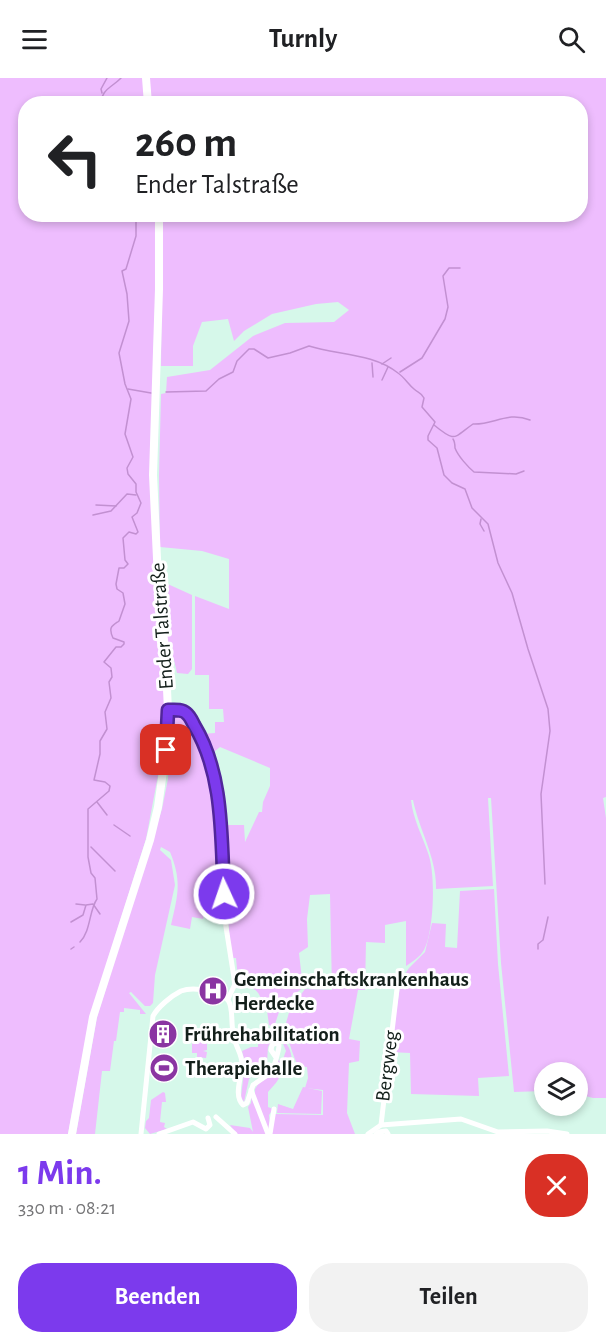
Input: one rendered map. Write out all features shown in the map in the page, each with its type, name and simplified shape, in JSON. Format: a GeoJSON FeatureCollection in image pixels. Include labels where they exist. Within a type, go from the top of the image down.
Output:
{"type":"FeatureCollection","features":[{"type":"Feature","properties":{"kind":"main road"},"geometry":{"type":"LineString","coordinates":[[146,78],[147,96]]}},
{"type":"Feature","properties":{"kind":"main road","name":"Ender Talstraße"},"geometry":{"type":"LineString","coordinates":[[72,1134],[93,1017],[150,840],[163,778],[168,710],[165,648],[159,600],[153,475],[159,222]]}},
{"type":"Feature","properties":{"kind":"street"},"geometry":{"type":"LineString","coordinates":[[168,710],[181,710],[187,713],[200,735],[215,779],[226,927],[235,984],[228,999]]}},
{"type":"Feature","properties":{"kind":"street","name":"Bergweg"},"geometry":{"type":"LineString","coordinates":[[381,1125],[399,972]]}},
{"type":"Feature","properties":{"kind":"street"},"geometry":{"type":"LineString","coordinates":[[141,1134],[153,1016],[156,1010],[179,992],[187,989],[219,993],[228,999],[234,1036],[241,1055],[242,1067],[238,1097],[243,1105],[247,1103],[254,1084],[272,1072],[276,1056]]}},
{"type":"Feature","properties":{"kind":"street"},"geometry":{"type":"LineString","coordinates":[[251,1090],[269,1134]]}},
{"type":"Feature","properties":{"kind":"street"},"geometry":{"type":"LineString","coordinates":[[269,1134],[274,1110]]}},
{"type":"Feature","properties":{"kind":"street"},"geometry":{"type":"LineString","coordinates":[[159,1134],[195,1123],[196,1120],[216,1117]]}},
{"type":"Feature","properties":{"kind":"street"},"geometry":{"type":"LineString","coordinates":[[216,1117],[219,1124]]}},
{"type":"Feature","properties":{"kind":"street"},"geometry":{"type":"LineString","coordinates":[[216,1117],[235,1134]]}},
{"type":"Feature","properties":{"kind":"street"},"geometry":{"type":"LineString","coordinates":[[195,1123],[203,1129],[208,1128],[210,1123],[208,1119]]}},
{"type":"Feature","properties":{"kind":"street","name":"Bergweg"},"geometry":{"type":"LineString","coordinates":[[368,1134],[381,1125],[461,1119],[498,1132],[547,1131],[567,1134]]}},
{"type":"Feature","properties":{"kind":"street","name":"Bergweg"},"geometry":{"type":"LineString","coordinates":[[376,1134],[386,1131],[388,1134]]}},
{"type":"Feature","properties":{"kind":"shaded area"},"geometry":{"type":"Polygon","coordinates":[[[0,78],[144,78],[145,96],[18,96],[18,222],[156,222],[153,367],[161,647],[165,709],[163,749],[146,839],[90,1016],[68,1134],[0,1134],[0,78]]]}},
{"type":"Feature","properties":{"kind":"shaded area"},"geometry":{"type":"Polygon","coordinates":[[[148,78],[606,78],[606,797],[603,798],[606,818],[606,1098],[588,1097],[588,1062],[534,1062],[534,1091],[514,1092],[501,963],[491,798],[488,798],[493,886],[436,889],[431,855],[413,800],[411,800],[431,862],[433,888],[430,930],[422,953],[406,966],[406,921],[385,925],[385,943],[366,942],[365,990],[358,990],[349,1039],[360,1041],[359,1061],[349,1063],[347,1113],[355,1134],[271,1134],[275,1114],[323,1115],[323,1090],[305,1088],[308,1078],[307,1067],[298,1066],[284,1030],[290,1009],[288,1007],[294,1004],[305,989],[332,990],[330,894],[310,895],[307,919],[308,947],[299,953],[303,988],[282,1003],[274,1027],[269,1025],[266,1003],[261,1000],[256,991],[241,980],[236,958],[231,958],[221,825],[244,825],[245,842],[259,812],[262,812],[263,802],[270,786],[270,768],[220,747],[209,756],[201,734],[215,733],[215,722],[224,722],[223,709],[209,709],[209,675],[195,675],[195,596],[229,609],[229,559],[202,551],[160,547],[161,394],[166,393],[167,377],[210,370],[253,336],[285,323],[334,322],[349,310],[338,302],[316,304],[272,314],[244,331],[234,341],[228,319],[202,322],[193,346],[193,366],[161,366],[162,268],[159,222],[588,222],[588,96],[149,96],[148,78]]]}},
{"type":"Feature","properties":{"kind":"shaded area"},"geometry":{"type":"Polygon","coordinates":[[[161,581],[192,595],[192,669],[188,674],[177,673],[174,660],[167,647],[161,581]]]}},
{"type":"Feature","properties":{"kind":"shaded area"},"geometry":{"type":"Polygon","coordinates":[[[181,711],[194,725],[204,747],[212,776],[220,842],[224,922],[205,911],[203,919],[192,917],[190,929],[171,925],[177,896],[176,871],[170,852],[161,847],[160,850],[171,860],[175,885],[155,975],[153,1003],[145,1006],[131,992],[129,993],[146,1014],[140,1014],[140,1010],[124,1008],[124,1012],[120,1012],[110,1071],[102,1071],[95,1134],[76,1134],[97,1017],[162,809],[168,779],[172,713],[181,711]]]}},
{"type":"Feature","properties":{"kind":"shaded area"},"geometry":{"type":"Polygon","coordinates":[[[494,889],[498,964],[509,1076],[478,1078],[479,1096],[411,1094],[410,1053],[390,1052],[401,980],[425,952],[432,923],[446,924],[445,947],[457,948],[460,891],[494,889]]]}},
{"type":"Feature","properties":{"kind":"shaded area"},"geometry":{"type":"Polygon","coordinates":[[[192,1028],[205,1031],[204,1041],[207,1044],[207,1050],[203,1051],[207,1052],[206,1058],[197,1057],[197,1053],[192,1053],[192,1028]]]}},
{"type":"Feature","properties":{"kind":"shaded area"},"geometry":{"type":"Polygon","coordinates":[[[263,1031],[274,1037],[268,1047],[267,1062],[249,1079],[244,1102],[241,1097],[245,1063],[242,1051],[258,1047],[258,1033],[262,1034],[263,1031]]]}},
{"type":"Feature","properties":{"kind":"shaded area"},"geometry":{"type":"Polygon","coordinates":[[[282,1041],[289,1048],[293,1065],[286,1077],[282,1075],[286,1051],[282,1041]]]}},
{"type":"Feature","properties":{"kind":"shaded area"},"geometry":{"type":"Polygon","coordinates":[[[279,1059],[281,1070],[279,1078],[268,1092],[268,1107],[273,1109],[269,1115],[270,1129],[267,1130],[255,1096],[255,1089],[259,1083],[274,1074],[279,1059]]]}},
{"type":"Feature","properties":{"kind":"shaded area"},"geometry":{"type":"Polygon","coordinates":[[[303,1087],[322,1091],[321,1114],[277,1113],[278,1104],[293,1109],[303,1087]]]}},
{"type":"Feature","properties":{"kind":"shaded area"},"geometry":{"type":"Polygon","coordinates":[[[163,1092],[166,1102],[162,1102],[160,1122],[165,1123],[164,1127],[167,1129],[150,1134],[145,1128],[149,1118],[151,1100],[163,1092]]]}},
{"type":"Feature","properties":{"kind":"shaded area"},"geometry":{"type":"Polygon","coordinates":[[[252,1094],[268,1134],[236,1134],[230,1125],[250,1128],[253,1132],[248,1107],[252,1094]]]}},
{"type":"Feature","properties":{"kind":"waterway"},"geometry":{"type":"LineString","coordinates":[[102,93],[101,89],[107,78]]}},
{"type":"Feature","properties":{"kind":"waterway"},"geometry":{"type":"LineString","coordinates":[[103,96],[121,78]]}},
{"type":"Feature","properties":{"kind":"waterway"},"geometry":{"type":"LineString","coordinates":[[80,942],[86,932],[97,899],[95,878],[91,873],[88,857],[88,809],[109,791],[110,786],[105,782],[94,780],[100,754],[100,741],[107,729],[105,712],[111,698],[109,682],[112,677],[111,668],[104,662],[116,647],[124,644],[113,638],[111,631],[119,621],[125,604],[123,593],[117,589],[116,584],[119,568],[124,568],[128,564],[125,560],[123,538],[129,532],[136,534],[138,532],[132,517],[137,513],[141,503],[136,492],[136,484],[128,474],[127,468],[133,457],[125,434],[131,399],[125,384],[119,353],[129,321],[122,271],[126,269],[136,236],[136,222]]}},
{"type":"Feature","properties":{"kind":"waterway"},"geometry":{"type":"LineString","coordinates":[[400,372],[422,358],[445,319],[448,307],[443,276],[449,268],[460,268]]}},
{"type":"Feature","properties":{"kind":"waterway"},"geometry":{"type":"LineString","coordinates":[[166,392],[206,391],[219,379],[233,372],[237,361],[249,349],[254,349],[268,358],[309,346],[355,355],[388,366],[423,396],[422,407],[435,422],[428,440],[437,448],[444,475],[452,483],[465,489],[472,508],[488,524],[498,563],[512,593],[548,709],[550,731],[541,794],[545,884]]}},
{"type":"Feature","properties":{"kind":"waterway"},"geometry":{"type":"LineString","coordinates":[[382,364],[391,358]]}},
{"type":"Feature","properties":{"kind":"waterway"},"geometry":{"type":"LineString","coordinates":[[372,363],[373,377]]}},
{"type":"Feature","properties":{"kind":"waterway"},"geometry":{"type":"LineString","coordinates":[[382,380],[388,367]]}},
{"type":"Feature","properties":{"kind":"waterway"},"geometry":{"type":"LineString","coordinates":[[128,389],[151,393]]}},
{"type":"Feature","properties":{"kind":"waterway"},"geometry":{"type":"LineString","coordinates":[[434,425],[454,437],[473,424],[514,417],[530,420]]}},
{"type":"Feature","properties":{"kind":"waterway"},"geometry":{"type":"LineString","coordinates":[[453,439],[458,454],[474,472],[516,474],[524,471]]}},
{"type":"Feature","properties":{"kind":"waterway"},"geometry":{"type":"LineString","coordinates":[[93,515],[111,511],[127,494],[136,495]]}},
{"type":"Feature","properties":{"kind":"waterway"},"geometry":{"type":"LineString","coordinates":[[96,505],[116,506]]}},
{"type":"Feature","properties":{"kind":"waterway"},"geometry":{"type":"LineString","coordinates":[[481,519],[480,524],[484,531]]}},
{"type":"Feature","properties":{"kind":"waterway"},"geometry":{"type":"LineString","coordinates":[[97,802],[107,815]]}},
{"type":"Feature","properties":{"kind":"waterway"},"geometry":{"type":"LineString","coordinates":[[114,825],[130,836]]}},
{"type":"Feature","properties":{"kind":"waterway"},"geometry":{"type":"LineString","coordinates":[[91,847],[115,871]]}},
{"type":"Feature","properties":{"kind":"waterway"},"geometry":{"type":"LineString","coordinates":[[76,904],[85,905]]}},
{"type":"Feature","properties":{"kind":"waterway"},"geometry":{"type":"LineString","coordinates":[[71,922],[83,915],[86,905],[93,904],[100,914]]}},
{"type":"Feature","properties":{"kind":"waterway"},"geometry":{"type":"LineString","coordinates":[[538,949],[538,944],[543,940],[548,917]]}},
{"type":"Feature","properties":{"kind":"place","name":"Gemeinschaftskrankenhaus Herdecke"},"geometry":{"type":"Point","coordinates":[213,991]}},
{"type":"Feature","properties":{"kind":"place","name":"Frührehabilitation"},"geometry":{"type":"Point","coordinates":[163,1034]}},
{"type":"Feature","properties":{"kind":"place","name":"Therapiehalle"},"geometry":{"type":"Point","coordinates":[164,1068]}},
{"type":"Feature","properties":{"kind":"route"},"geometry":{"type":"LineString","coordinates":[[166,750],[168,710],[181,710],[187,713],[200,735],[215,779],[224,894]]}}]}
